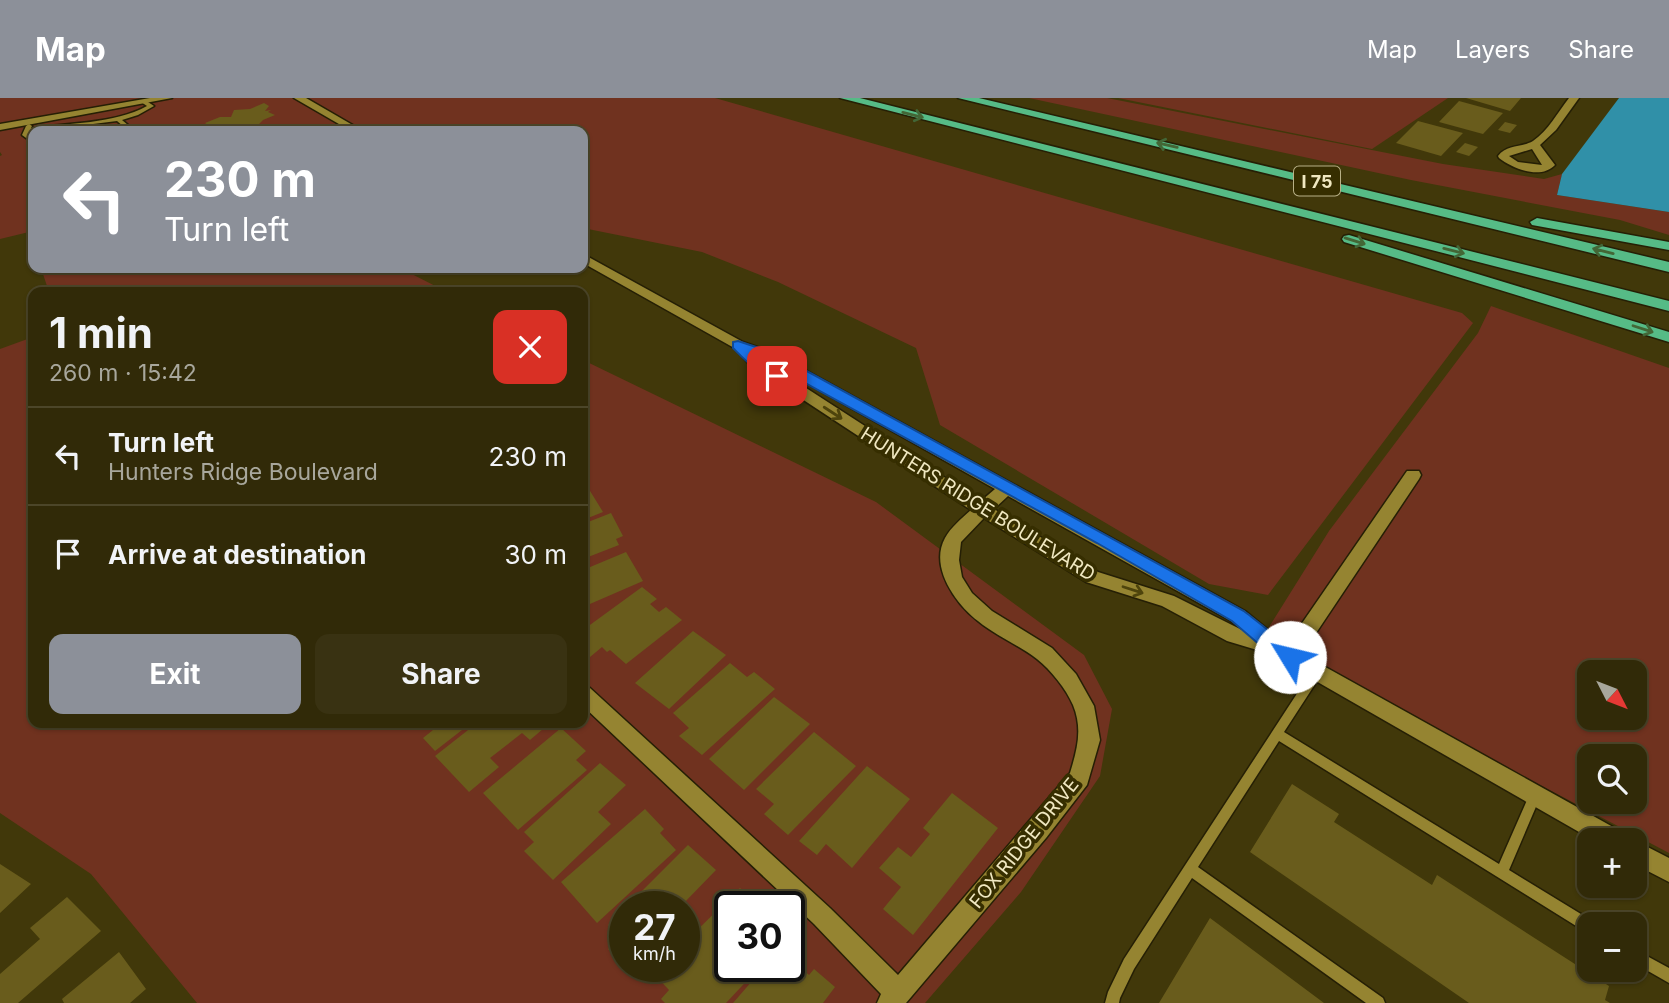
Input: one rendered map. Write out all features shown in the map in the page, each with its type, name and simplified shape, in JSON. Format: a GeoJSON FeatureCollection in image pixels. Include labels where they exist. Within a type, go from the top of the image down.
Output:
{"type":"FeatureCollection","features":[{"type":"Feature","properties":{"kind":"highway","name":"I 75"},"geometry":{"type":"LineString","coordinates":[[846,98],[1669,306]]}},
{"type":"Feature","properties":{"kind":"highway","name":"I 75"},"geometry":{"type":"LineString","coordinates":[[964,98],[1215,156],[1669,267]]}},
{"type":"Feature","properties":{"kind":"highway"},"geometry":{"type":"LineString","coordinates":[[1215,156],[1669,246]]}},
{"type":"Feature","properties":{"kind":"highway"},"geometry":{"type":"LineString","coordinates":[[1103,162],[1669,337]]}},
{"type":"Feature","properties":{"kind":"street"},"geometry":{"type":"LineString","coordinates":[[0,127],[28,126],[167,98]]}},
{"type":"Feature","properties":{"kind":"street"},"geometry":{"type":"LineString","coordinates":[[299,98],[349,126]]}},
{"type":"Feature","properties":{"kind":"street"},"geometry":{"type":"LineString","coordinates":[[1534,145],[1574,98]]}},
{"type":"Feature","properties":{"kind":"street","name":"HUNTERS RIDGE BOULEVARD"},"geometry":{"type":"LineString","coordinates":[[588,261],[738,345],[769,356],[1238,616],[1282,652],[1592,828]]}},
{"type":"Feature","properties":{"kind":"street","name":"HUNTERS RIDGE BOULEVARD"},"geometry":{"type":"LineString","coordinates":[[738,345],[755,362],[982,510],[1092,577],[1168,601],[1234,636],[1282,652]]}},
{"type":"Feature","properties":{"kind":"street"},"geometry":{"type":"LineString","coordinates":[[1282,652],[1413,475]]}},
{"type":"Feature","properties":{"kind":"street","name":"FOX RIDGE DRIVE"},"geometry":{"type":"LineString","coordinates":[[894,998],[1079,778],[1090,740],[1084,706],[1069,680],[1045,654],[985,616],[966,598],[953,578],[950,560],[952,541],[1007,487]]}},
{"type":"Feature","properties":{"kind":"street"},"geometry":{"type":"LineString","coordinates":[[588,699],[822,916],[894,998]]}},
{"type":"Feature","properties":{"kind":"street"},"geometry":{"type":"LineString","coordinates":[[1647,858],[1669,871]]}},
{"type":"Feature","properties":{"kind":"lane"},"geometry":{"type":"LineString","coordinates":[[28,137],[25,135],[28,126],[118,119],[151,106],[147,100]]}},
{"type":"Feature","properties":{"kind":"lane"},"geometry":{"type":"LineString","coordinates":[[118,119],[126,126]]}},
{"type":"Feature","properties":{"kind":"lane"},"geometry":{"type":"LineString","coordinates":[[1112,1003],[1112,997],[1129,964],[1317,672]]}},
{"type":"Feature","properties":{"kind":"lane"},"geometry":{"type":"LineString","coordinates":[[1277,734],[1577,920]]}},
{"type":"Feature","properties":{"kind":"lane"},"geometry":{"type":"LineString","coordinates":[[1502,873],[1535,796]]}},
{"type":"Feature","properties":{"kind":"lane"},"geometry":{"type":"LineString","coordinates":[[1190,869],[1378,1003]]}},
{"type":"Feature","properties":{"kind":"lane"},"geometry":{"type":"LineString","coordinates":[[1647,963],[1669,976]]}},
{"type":"Feature","properties":{"kind":"shaded area"},"geometry":{"type":"Polygon","coordinates":[[[0,98],[715,98],[1462,313],[1473,323],[1268,595],[1209,584],[940,425],[916,348],[778,282],[702,252],[588,229],[588,126],[28,126],[28,232],[0,239],[0,98]]]}},
{"type":"Feature","properties":{"kind":"shaded area"},"geometry":{"type":"Polygon","coordinates":[[[1029,98],[1107,98],[1443,164],[1544,179],[1562,174],[1557,195],[1669,212],[1669,235],[1620,220],[1411,180],[1029,98]]]}},
{"type":"Feature","properties":{"kind":"shaded area"},"geometry":{"type":"Polygon","coordinates":[[[1118,98],[1448,98],[1372,149],[1118,98]]]}},
{"type":"Feature","properties":{"kind":"shaded area"},"geometry":{"type":"Polygon","coordinates":[[[43,273],[410,273],[437,287],[47,287],[43,273]]]}},
{"type":"Feature","properties":{"kind":"shaded area"},"geometry":{"type":"Polygon","coordinates":[[[1491,306],[1669,368],[1669,853],[1647,841],[1647,828],[1622,828],[1595,814],[1647,814],[1647,744],[1577,744],[1577,805],[1337,678],[1264,635],[1329,531],[1478,333],[1491,306]]]}},
{"type":"Feature","properties":{"kind":"shaded area"},"geometry":{"type":"Polygon","coordinates":[[[28,339],[28,728],[588,728],[588,362],[876,502],[1084,655],[1112,709],[1100,776],[1021,892],[925,1003],[197,1003],[91,874],[0,813],[0,349],[28,339]]]}},
{"type":"Feature","properties":{"kind":"water"},"geometry":{"type":"Polygon","coordinates":[[[1619,98],[1669,98],[1669,212],[1557,195],[1562,174],[1619,98]]]}},
{"type":"Feature","properties":{"kind":"building"},"geometry":{"type":"Polygon","coordinates":[[[1466,98],[1521,98],[1510,111],[1466,98]]]}},
{"type":"Feature","properties":{"kind":"building"},"geometry":{"type":"Polygon","coordinates":[[[1459,101],[1503,113],[1483,134],[1439,122],[1459,101]]]}},
{"type":"Feature","properties":{"kind":"building"},"geometry":{"type":"Polygon","coordinates":[[[264,103],[269,106],[265,111],[271,110],[268,112],[275,115],[252,126],[209,126],[205,123],[220,117],[231,117],[234,110],[250,109],[264,103]]]}},
{"type":"Feature","properties":{"kind":"building"},"geometry":{"type":"Polygon","coordinates":[[[1418,121],[1463,133],[1441,156],[1396,143],[1418,121]]]}},
{"type":"Feature","properties":{"kind":"building"},"geometry":{"type":"Polygon","coordinates":[[[1505,122],[1517,125],[1510,133],[1498,130],[1505,122]]]}},
{"type":"Feature","properties":{"kind":"building"},"geometry":{"type":"Polygon","coordinates":[[[1465,143],[1478,147],[1469,156],[1456,152],[1465,143]]]}},
{"type":"Feature","properties":{"kind":"building"},"geometry":{"type":"Polygon","coordinates":[[[588,488],[603,512],[588,518],[588,488]]]}},
{"type":"Feature","properties":{"kind":"building"},"geometry":{"type":"Polygon","coordinates":[[[611,513],[623,536],[616,539],[619,545],[588,557],[588,522],[611,513]]]}},
{"type":"Feature","properties":{"kind":"building"},"geometry":{"type":"Polygon","coordinates":[[[626,552],[643,581],[588,605],[588,568],[626,552]]]}},
{"type":"Feature","properties":{"kind":"building"},"geometry":{"type":"Polygon","coordinates":[[[642,587],[657,599],[650,604],[659,612],[666,607],[682,620],[626,664],[610,650],[607,652],[602,647],[590,657],[588,655],[588,626],[642,587]]]}},
{"type":"Feature","properties":{"kind":"building"},"geometry":{"type":"Polygon","coordinates":[[[693,631],[726,655],[669,709],[635,683],[693,631]]]}},
{"type":"Feature","properties":{"kind":"building"},"geometry":{"type":"Polygon","coordinates":[[[730,663],[747,677],[754,672],[775,689],[702,755],[679,736],[689,728],[673,713],[730,663]]]}},
{"type":"Feature","properties":{"kind":"building"},"geometry":{"type":"Polygon","coordinates":[[[774,697],[810,724],[744,790],[709,759],[774,697]]]}},
{"type":"Feature","properties":{"kind":"building"},"geometry":{"type":"Polygon","coordinates":[[[436,728],[465,728],[435,751],[423,738],[436,728]]]}},
{"type":"Feature","properties":{"kind":"building"},"geometry":{"type":"Polygon","coordinates":[[[471,728],[544,728],[530,740],[522,733],[490,758],[499,767],[469,792],[435,756],[471,728]]]}},
{"type":"Feature","properties":{"kind":"building"},"geometry":{"type":"Polygon","coordinates":[[[561,728],[586,751],[576,760],[587,770],[518,830],[483,793],[561,728]]]}},
{"type":"Feature","properties":{"kind":"building"},"geometry":{"type":"Polygon","coordinates":[[[814,732],[856,766],[788,835],[764,814],[774,804],[756,789],[814,732]]]}},
{"type":"Feature","properties":{"kind":"building"},"geometry":{"type":"Polygon","coordinates":[[[600,763],[626,785],[598,812],[611,824],[553,880],[524,851],[534,842],[524,832],[600,763]]]}},
{"type":"Feature","properties":{"kind":"building"},"geometry":{"type":"Polygon","coordinates":[[[867,766],[910,799],[852,868],[826,844],[817,855],[799,841],[867,766]]]}},
{"type":"Feature","properties":{"kind":"building"},"geometry":{"type":"Polygon","coordinates":[[[1292,784],[1339,814],[1334,822],[1432,885],[1437,875],[1577,965],[1577,982],[1603,982],[1609,986],[1605,1000],[1610,1003],[1469,1003],[1250,852],[1292,784]]]}},
{"type":"Feature","properties":{"kind":"building"},"geometry":{"type":"Polygon","coordinates":[[[952,793],[998,828],[913,935],[883,909],[901,887],[879,868],[898,847],[911,857],[930,834],[923,828],[952,793]]]}},
{"type":"Feature","properties":{"kind":"building"},"geometry":{"type":"Polygon","coordinates":[[[645,809],[664,829],[660,833],[676,850],[632,891],[609,891],[609,912],[597,923],[561,882],[645,809]]]}},
{"type":"Feature","properties":{"kind":"building"},"geometry":{"type":"Polygon","coordinates":[[[688,845],[716,870],[696,891],[642,891],[688,845]]]}},
{"type":"Feature","properties":{"kind":"building"},"geometry":{"type":"Polygon","coordinates":[[[0,864],[31,884],[0,913],[0,864]]]}},
{"type":"Feature","properties":{"kind":"building"},"geometry":{"type":"Polygon","coordinates":[[[67,897],[101,931],[18,1003],[0,1003],[0,974],[40,939],[30,928],[67,897]]]}},
{"type":"Feature","properties":{"kind":"building"},"geometry":{"type":"Polygon","coordinates":[[[714,914],[714,982],[746,982],[726,1003],[665,1003],[661,999],[669,990],[662,982],[700,982],[700,927],[714,914]]]}},
{"type":"Feature","properties":{"kind":"building"},"geometry":{"type":"Polygon","coordinates":[[[1210,918],[1324,1003],[1159,1003],[1210,918]]]}},
{"type":"Feature","properties":{"kind":"building"},"geometry":{"type":"Polygon","coordinates":[[[119,952],[146,989],[130,1003],[64,1003],[62,999],[119,952]]]}},
{"type":"Feature","properties":{"kind":"building"},"geometry":{"type":"Polygon","coordinates":[[[814,969],[835,987],[823,1003],[733,1003],[751,982],[805,982],[805,971],[809,975],[814,969]]]}},
{"type":"Feature","properties":{"kind":"route"},"geometry":{"type":"LineString","coordinates":[[777,376],[755,362],[738,345],[769,356],[1103,539],[1238,616],[1290,657]]}}]}
